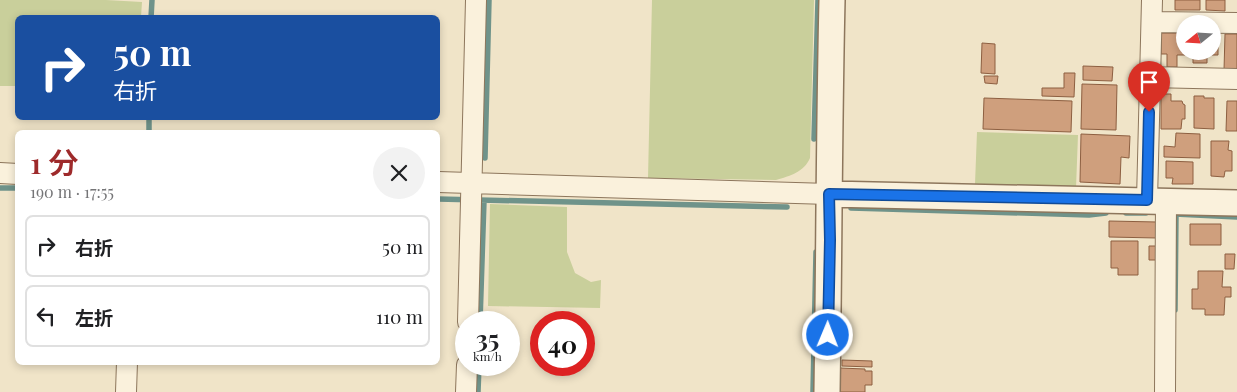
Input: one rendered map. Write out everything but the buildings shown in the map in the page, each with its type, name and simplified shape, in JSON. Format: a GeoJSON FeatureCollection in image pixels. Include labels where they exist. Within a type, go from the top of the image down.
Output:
{"type":"FeatureCollection","features":[{"type":"Feature","properties":{"kind":"street"},"geometry":{"type":"LineString","coordinates":[[468,311],[476,0]]}},
{"type":"Feature","properties":{"kind":"street"},"geometry":{"type":"LineString","coordinates":[[827,392],[832,0]]}},
{"type":"Feature","properties":{"kind":"street"},"geometry":{"type":"LineString","coordinates":[[1152,0],[1150,77],[1165,392]]}},
{"type":"Feature","properties":{"kind":"street"},"geometry":{"type":"LineString","coordinates":[[1152,22],[1237,23]]}},
{"type":"Feature","properties":{"kind":"street"},"geometry":{"type":"LineString","coordinates":[[1150,77],[1237,80]]}},
{"type":"Feature","properties":{"kind":"street"},"geometry":{"type":"LineString","coordinates":[[0,173],[15,174]]}},
{"type":"Feature","properties":{"kind":"street"},"geometry":{"type":"LineString","coordinates":[[440,183],[472,193],[829,194],[1237,203]]}},
{"type":"Feature","properties":{"kind":"street"},"geometry":{"type":"LineString","coordinates":[[126,392],[127,365]]}},
{"type":"Feature","properties":{"kind":"street"},"geometry":{"type":"LineString","coordinates":[[466,392],[467,376]]}},
{"type":"Feature","properties":{"kind":"green space"},"geometry":{"type":"Polygon","coordinates":[[[0,0],[142,2],[141,15],[15,15],[15,86],[0,86],[0,0]]]}},
{"type":"Feature","properties":{"kind":"green space"},"geometry":{"type":"Polygon","coordinates":[[[652,0],[814,0],[810,158],[804,167],[791,175],[776,180],[648,178],[652,0]]]}},
{"type":"Feature","properties":{"kind":"green space"},"geometry":{"type":"Polygon","coordinates":[[[977,132],[1078,135],[1076,188],[975,184],[977,132]]]}},
{"type":"Feature","properties":{"kind":"green space"},"geometry":{"type":"Polygon","coordinates":[[[490,204],[567,207],[567,252],[575,273],[591,282],[601,280],[600,308],[488,306],[490,204]]]}},
{"type":"Feature","properties":{"kind":"waterway"},"geometry":{"type":"LineString","coordinates":[[151,15],[152,0]]}},
{"type":"Feature","properties":{"kind":"waterway"},"geometry":{"type":"LineString","coordinates":[[485,158],[489,0]]}},
{"type":"Feature","properties":{"kind":"waterway"},"geometry":{"type":"LineString","coordinates":[[814,139],[818,0]]}},
{"type":"Feature","properties":{"kind":"waterway"},"geometry":{"type":"LineString","coordinates":[[149,120],[149,130]]}},
{"type":"Feature","properties":{"kind":"waterway"},"geometry":{"type":"LineString","coordinates":[[0,188],[15,188]]}},
{"type":"Feature","properties":{"kind":"waterway"},"geometry":{"type":"LineString","coordinates":[[440,199],[787,207]]}},
{"type":"Feature","properties":{"kind":"waterway"},"geometry":{"type":"LineString","coordinates":[[480,311],[484,201]]}},
{"type":"Feature","properties":{"kind":"waterway"},"geometry":{"type":"LineString","coordinates":[[851,208],[1089,215],[1106,213]]}},
{"type":"Feature","properties":{"kind":"waterway"},"geometry":{"type":"LineString","coordinates":[[1126,213],[1146,213]]}},
{"type":"Feature","properties":{"kind":"waterway"},"geometry":{"type":"LineString","coordinates":[[1175,214],[1237,217]]}},
{"type":"Feature","properties":{"kind":"waterway"},"geometry":{"type":"LineString","coordinates":[[1175,310],[1176,214]]}},
{"type":"Feature","properties":{"kind":"waterway"},"geometry":{"type":"LineString","coordinates":[[813,392],[816,252]]}},
{"type":"Feature","properties":{"kind":"waterway"},"geometry":{"type":"LineString","coordinates":[[478,392],[479,376]]}},
{"type":"Feature","properties":{"kind":"route"},"geometry":{"type":"LineString","coordinates":[[828,335],[829,194],[1147,200],[1149,112]]}}]}
